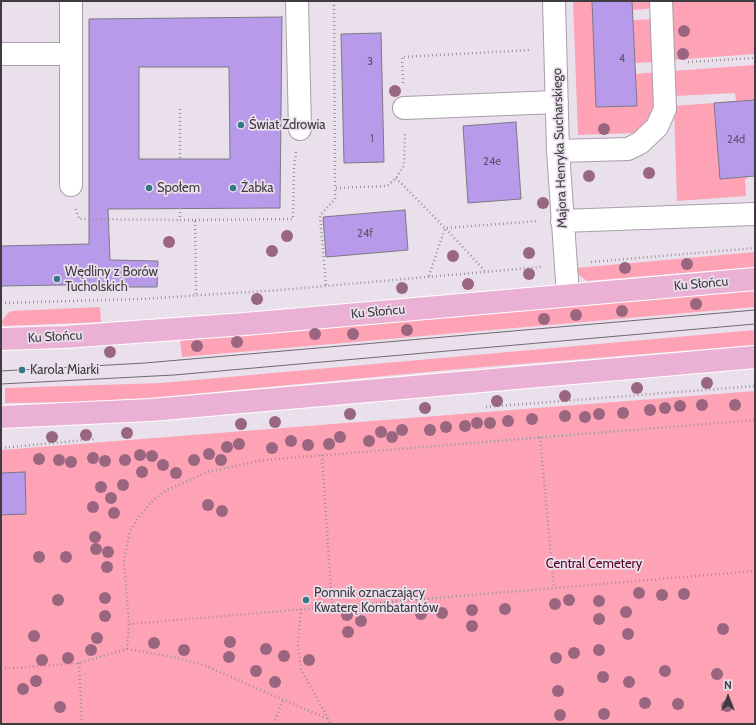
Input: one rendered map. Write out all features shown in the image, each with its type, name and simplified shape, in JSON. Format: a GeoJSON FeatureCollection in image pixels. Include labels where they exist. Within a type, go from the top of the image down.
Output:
{"type":"FeatureCollection","features":[{"type":"Feature","properties":{"kind":"main road","name":"Ku Słońcu"},"geometry":{"type":"LineString","coordinates":[[1,340],[160,330],[755,279]]}},
{"type":"Feature","properties":{"kind":"main road"},"geometry":{"type":"LineString","coordinates":[[1,417],[151,410],[755,357]]}},
{"type":"Feature","properties":{"kind":"street"},"geometry":{"type":"LineString","coordinates":[[71,1],[71,185]]}},
{"type":"Feature","properties":{"kind":"street"},"geometry":{"type":"LineString","coordinates":[[297,1],[300,129]]}},
{"type":"Feature","properties":{"kind":"street","name":"Majora Henryka Sucharskiego"},"geometry":{"type":"LineString","coordinates":[[554,1],[558,151],[552,221],[568,295]]}},
{"type":"Feature","properties":{"kind":"street"},"geometry":{"type":"LineString","coordinates":[[558,151],[613,151],[628,149],[640,143],[657,127],[665,109],[661,1]]}},
{"type":"Feature","properties":{"kind":"street"},"geometry":{"type":"LineString","coordinates":[[1,54],[71,54]]}},
{"type":"Feature","properties":{"kind":"street"},"geometry":{"type":"LineString","coordinates":[[404,108],[557,102]]}},
{"type":"Feature","properties":{"kind":"street"},"geometry":{"type":"LineString","coordinates":[[552,221],[755,214]]}},
{"type":"Feature","properties":{"kind":"path"},"geometry":{"type":"LineString","coordinates":[[663,64],[755,58]]}},
{"type":"Feature","properties":{"kind":"path"},"geometry":{"type":"LineString","coordinates":[[180,109],[180,159]]}},
{"type":"Feature","properties":{"kind":"path"},"geometry":{"type":"LineString","coordinates":[[71,185],[79,219],[293,219],[294,168],[300,129]]}},
{"type":"Feature","properties":{"kind":"path"},"geometry":{"type":"LineString","coordinates":[[396,178],[446,228],[485,271]]}},
{"type":"Feature","properties":{"kind":"path"},"geometry":{"type":"LineString","coordinates":[[326,285],[320,216],[335,199],[335,188]]}},
{"type":"Feature","properties":{"kind":"path"},"geometry":{"type":"LineString","coordinates":[[180,208],[180,220]]}},
{"type":"Feature","properties":{"kind":"path"},"geometry":{"type":"LineString","coordinates":[[195,220],[196,294]]}},
{"type":"Feature","properties":{"kind":"path"},"geometry":{"type":"LineString","coordinates":[[446,228],[552,221]]}},
{"type":"Feature","properties":{"kind":"path"},"geometry":{"type":"LineString","coordinates":[[429,276],[446,228]]}},
{"type":"Feature","properties":{"kind":"path"},"geometry":{"type":"LineString","coordinates":[[590,262],[755,248]]}},
{"type":"Feature","properties":{"kind":"path"},"geometry":{"type":"LineString","coordinates":[[1,303],[141,299],[545,266]]}},
{"type":"Feature","properties":{"kind":"path"},"geometry":{"type":"LineString","coordinates":[[127,649],[130,624],[124,561],[130,531],[151,502],[167,490],[207,472],[264,460],[755,420]]}},
{"type":"Feature","properties":{"kind":"path"},"geometry":{"type":"LineString","coordinates":[[540,437],[554,588]]}},
{"type":"Feature","properties":{"kind":"path"},"geometry":{"type":"LineString","coordinates":[[322,455],[332,606]]}},
{"type":"Feature","properties":{"kind":"path"},"geometry":{"type":"LineString","coordinates":[[130,624],[755,571]]}},
{"type":"Feature","properties":{"kind":"path"},"geometry":{"type":"LineString","coordinates":[[301,609],[298,645],[301,669],[331,724]]}},
{"type":"Feature","properties":{"kind":"path"},"geometry":{"type":"LineString","coordinates":[[1,670],[79,663],[104,657],[127,649],[168,656],[201,664],[328,719]]}},
{"type":"Feature","properties":{"kind":"path"},"geometry":{"type":"LineString","coordinates":[[79,663],[82,724]]}},
{"type":"Feature","properties":{"kind":"path"},"geometry":{"type":"LineString","coordinates":[[274,724],[283,699]]}},
{"type":"Feature","properties":{"kind":"green space"},"geometry":{"type":"Polygon","coordinates":[[[573,1],[592,1],[596,107],[637,106],[636,74],[658,72],[658,103],[653,117],[635,133],[578,135],[573,1]]]}},
{"type":"Feature","properties":{"kind":"green space"},"geometry":{"type":"Polygon","coordinates":[[[632,1],[655,1],[655,8],[633,10],[632,1]]]}},
{"type":"Feature","properties":{"kind":"green space"},"geometry":{"type":"Polygon","coordinates":[[[670,1],[755,1],[755,54],[673,60],[670,1]]]}},
{"type":"Feature","properties":{"kind":"green space"},"geometry":{"type":"Polygon","coordinates":[[[656,19],[657,62],[635,63],[633,20],[656,19]]]}},
{"type":"Feature","properties":{"kind":"green space"},"geometry":{"type":"Polygon","coordinates":[[[755,65],[755,100],[736,101],[735,93],[674,96],[672,71],[755,65]]]}},
{"type":"Feature","properties":{"kind":"green space"},"geometry":{"type":"Polygon","coordinates":[[[714,103],[720,179],[747,177],[748,179],[745,179],[746,196],[677,201],[674,106],[714,103]]]}},
{"type":"Feature","properties":{"kind":"green space"},"geometry":{"type":"Polygon","coordinates":[[[755,252],[755,267],[587,281],[579,275],[576,268],[755,252]]]}},
{"type":"Feature","properties":{"kind":"green space"},"geometry":{"type":"Polygon","coordinates":[[[755,290],[755,307],[182,357],[180,340],[755,290]]]}},
{"type":"Feature","properties":{"kind":"green space"},"geometry":{"type":"Polygon","coordinates":[[[100,307],[101,322],[3,326],[2,321],[8,313],[12,311],[100,307]]]}},
{"type":"Feature","properties":{"kind":"green space"},"geometry":{"type":"Polygon","coordinates":[[[755,330],[755,345],[459,369],[150,398],[87,402],[5,403],[5,388],[161,383],[755,330]]]}},
{"type":"Feature","properties":{"kind":"green space","name":"Central Cemetery"},"geometry":{"type":"Polygon","coordinates":[[[755,391],[755,724],[1,724],[1,450],[755,391]]]}},
{"type":"Feature","properties":{"kind":"building"},"geometry":{"type":"Polygon","coordinates":[[[592,1],[632,1],[637,106],[596,107],[592,1]]]}},
{"type":"Feature","properties":{"kind":"building"},"geometry":{"type":"Polygon","coordinates":[[[282,17],[280,208],[108,209],[110,260],[158,261],[157,287],[126,287],[126,284],[1,286],[1,246],[89,244],[89,19],[282,17]],[[139,67],[139,159],[230,159],[229,67],[139,67]]]}},
{"type":"Feature","properties":{"kind":"building"},"geometry":{"type":"Polygon","coordinates":[[[381,33],[384,162],[344,163],[341,34],[381,33]]]}},
{"type":"Feature","properties":{"kind":"building"},"geometry":{"type":"Polygon","coordinates":[[[755,100],[755,176],[720,179],[714,103],[755,100]]]}},
{"type":"Feature","properties":{"kind":"building"},"geometry":{"type":"Polygon","coordinates":[[[516,122],[521,199],[468,203],[463,126],[516,122]]]}},
{"type":"Feature","properties":{"kind":"building"},"geometry":{"type":"Polygon","coordinates":[[[405,210],[408,250],[326,257],[323,217],[405,210]]]}},
{"type":"Feature","properties":{"kind":"building"},"geometry":{"type":"Polygon","coordinates":[[[25,472],[26,514],[1,515],[1,473],[25,472]]]}},
{"type":"Feature","properties":{"kind":"tram line"},"geometry":{"type":"LineString","coordinates":[[1,371],[145,363],[755,310]]}},
{"type":"Feature","properties":{"kind":"tram line"},"geometry":{"type":"LineString","coordinates":[[1,384],[174,375],[755,324]]}},
{"type":"Feature","properties":{"kind":"place","name":"Świat Zdrowia"},"geometry":{"type":"Point","coordinates":[241,125]}},
{"type":"Feature","properties":{"kind":"place","name":"Społem"},"geometry":{"type":"Point","coordinates":[149,188]}},
{"type":"Feature","properties":{"kind":"place","name":"Żabka"},"geometry":{"type":"Point","coordinates":[233,188]}},
{"type":"Feature","properties":{"kind":"place","name":"Wędliny z Borów Tucholskich"},"geometry":{"type":"Point","coordinates":[57,279]}},
{"type":"Feature","properties":{"kind":"place","name":"Karola Miarki"},"geometry":{"type":"Point","coordinates":[22,370]}},
{"type":"Feature","properties":{"kind":"place","name":"Pomnik oznaczający Kwaterę Kombatantów"},"geometry":{"type":"Point","coordinates":[306,600]}}]}
